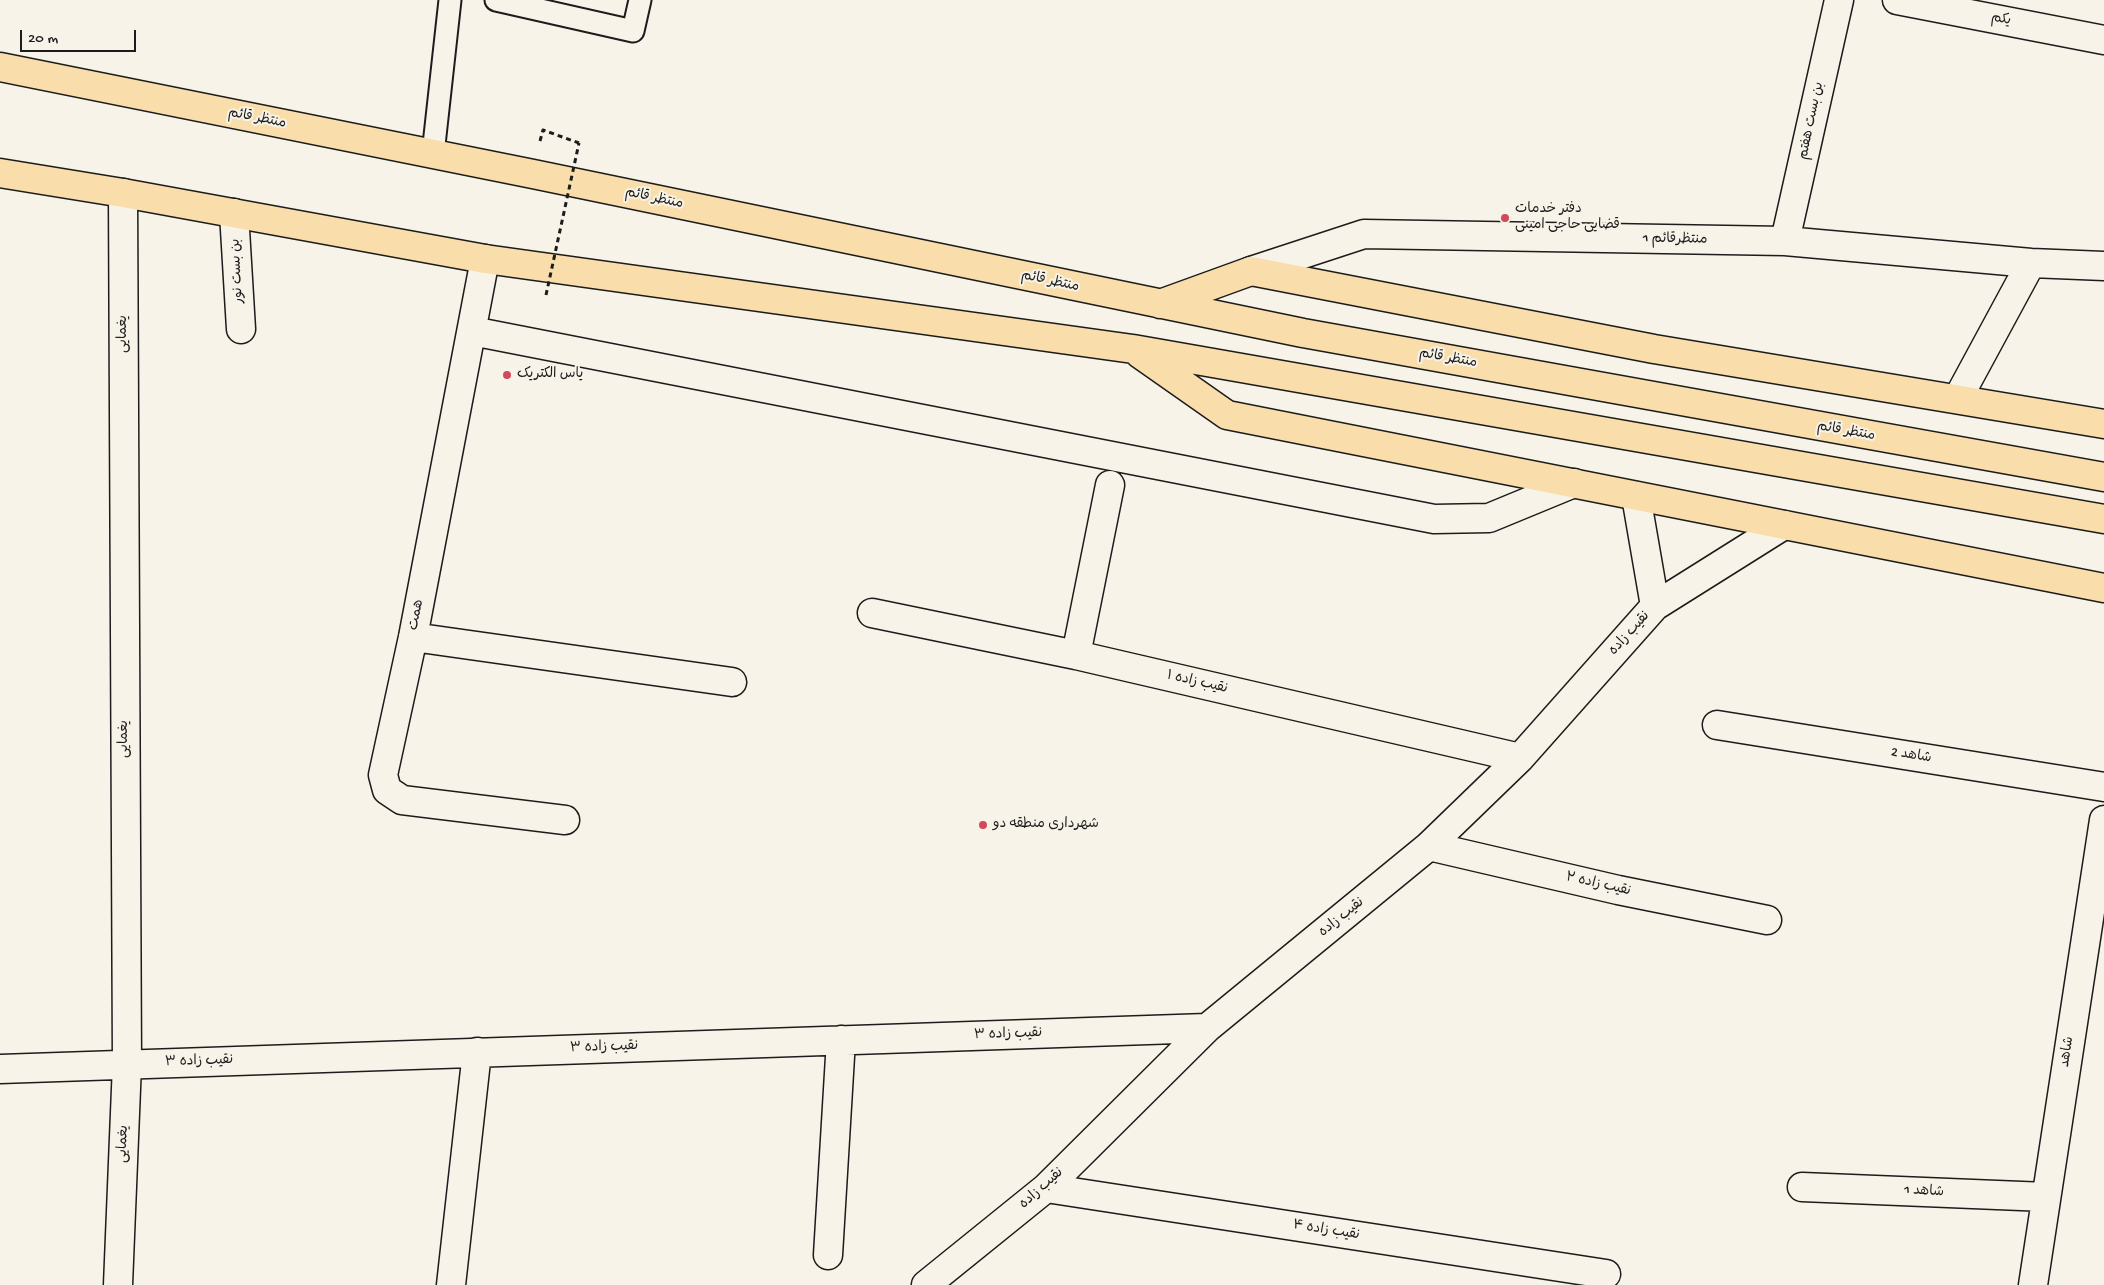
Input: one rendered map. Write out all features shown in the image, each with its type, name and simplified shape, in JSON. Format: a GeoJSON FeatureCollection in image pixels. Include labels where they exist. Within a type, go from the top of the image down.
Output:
{"type":"FeatureCollection","features":[{"type":"Feature","properties":{"kind":"main road","name":"منتظر قائم"},"geometry":{"type":"LineString","coordinates":[[0,68],[433,154],[1158,304],[1333,338],[2104,477]]}},
{"type":"Feature","properties":{"kind":"main road"},"geometry":{"type":"LineString","coordinates":[[0,173],[123,193],[485,259],[1133,349],[2104,519]]}},
{"type":"Feature","properties":{"kind":"main road"},"geometry":{"type":"LineString","coordinates":[[1158,304],[1251,271],[1654,349],[1958,398],[2104,424]]}},
{"type":"Feature","properties":{"kind":"main road"},"geometry":{"type":"LineString","coordinates":[[1133,349],[1227,415],[2104,588]]}},
{"type":"Feature","properties":{"kind":"street","name":"بن بست هفتم"},"geometry":{"type":"LineString","coordinates":[[1785,242],[1839,0]]}},
{"type":"Feature","properties":{"kind":"street","name":"یکم"},"geometry":{"type":"LineString","coordinates":[[1897,0],[2104,40]]}},
{"type":"Feature","properties":{"kind":"street","name":"یغمایی"},"geometry":{"type":"LineString","coordinates":[[118,1285],[127,1064],[123,193]]}},
{"type":"Feature","properties":{"kind":"street","name":"بن بست نور"},"geometry":{"type":"LineString","coordinates":[[234,213],[241,329]]}},
{"type":"Feature","properties":{"kind":"street","name":"منتظرقائم 1"},"geometry":{"type":"LineString","coordinates":[[1251,271],[1364,234],[1785,242],[2030,263],[2104,266]]}},
{"type":"Feature","properties":{"kind":"street","name":"همت"},"geometry":{"type":"LineString","coordinates":[[485,259],[413,637],[383,775],[388,790],[402,800],[565,820]]}},
{"type":"Feature","properties":{"kind":"street"},"geometry":{"type":"LineString","coordinates":[[1958,398],[2030,263]]}},
{"type":"Feature","properties":{"kind":"street"},"geometry":{"type":"LineString","coordinates":[[472,331],[1434,519],[1489,518],[1574,483]]}},
{"type":"Feature","properties":{"kind":"street"},"geometry":{"type":"LineString","coordinates":[[1076,655],[1110,485]]}},
{"type":"Feature","properties":{"kind":"street","name":"نقیب زاده"},"geometry":{"type":"LineString","coordinates":[[926,1285],[1046,1188],[1207,1028],[1429,846],[1520,758],[1656,606],[1636,496]]}},
{"type":"Feature","properties":{"kind":"street"},"geometry":{"type":"LineString","coordinates":[[1656,606],[1784,525]]}},
{"type":"Feature","properties":{"kind":"street","name":"نقیب زاده ۱"},"geometry":{"type":"LineString","coordinates":[[872,613],[1076,655],[1520,758]]}},
{"type":"Feature","properties":{"kind":"street"},"geometry":{"type":"LineString","coordinates":[[413,637],[732,682]]}},
{"type":"Feature","properties":{"kind":"street","name":"شاهد 2"},"geometry":{"type":"LineString","coordinates":[[1717,725],[2104,787]]}},
{"type":"Feature","properties":{"kind":"street","name":"شاهد"},"geometry":{"type":"LineString","coordinates":[[2032,1285],[2104,820]]}},
{"type":"Feature","properties":{"kind":"street","name":"نقیب زاده ۲"},"geometry":{"type":"LineString","coordinates":[[1429,846],[1618,890],[1767,920]]}},
{"type":"Feature","properties":{"kind":"street","name":"نقیب زاده ۳"},"geometry":{"type":"LineString","coordinates":[[0,1068],[1207,1028]]}},
{"type":"Feature","properties":{"kind":"street"},"geometry":{"type":"LineString","coordinates":[[828,1255],[841,1040]]}},
{"type":"Feature","properties":{"kind":"street"},"geometry":{"type":"LineString","coordinates":[[451,1285],[478,1052]]}},
{"type":"Feature","properties":{"kind":"street","name":"شاهد 1"},"geometry":{"type":"LineString","coordinates":[[1802,1187],[2046,1197]]}},
{"type":"Feature","properties":{"kind":"street","name":"نقیب زاده ۴"},"geometry":{"type":"LineString","coordinates":[[1046,1188],[1606,1274]]}},
{"type":"Feature","properties":{"kind":"lane"},"geometry":{"type":"LineString","coordinates":[[433,154],[450,0]]}},
{"type":"Feature","properties":{"kind":"lane"},"geometry":{"type":"LineString","coordinates":[[496,0],[633,31],[640,0]]}},
{"type":"Feature","properties":{"kind":"path"},"geometry":{"type":"LineString","coordinates":[[543,130],[579,143],[546,295]]}},
{"type":"Feature","properties":{"kind":"place","name":"دفتر خدمات قضایی حاجی امینی"},"geometry":{"type":"Point","coordinates":[1505,218]}},
{"type":"Feature","properties":{"kind":"place","name":"یاس الکتریک"},"geometry":{"type":"Point","coordinates":[507,375]}},
{"type":"Feature","properties":{"kind":"place","name":"شهرداری منطقه دو"},"geometry":{"type":"Point","coordinates":[983,825]}}]}
